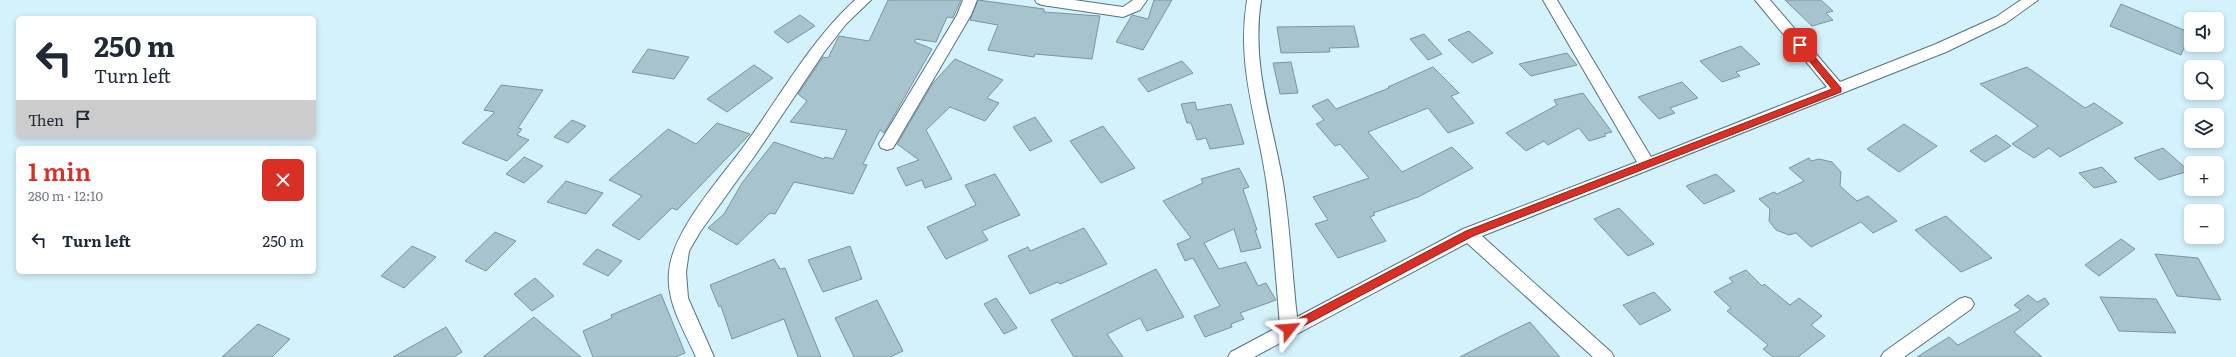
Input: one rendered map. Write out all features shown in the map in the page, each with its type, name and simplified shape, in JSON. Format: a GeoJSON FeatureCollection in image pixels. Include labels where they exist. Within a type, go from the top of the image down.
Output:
{"type":"FeatureCollection","features":[{"type":"Feature","properties":{"kind":"street"},"geometry":{"type":"LineString","coordinates":[[705,357],[679,298],[677,272],[681,251],[694,227],[750,150],[820,47],[841,21],[864,0]]}},
{"type":"Feature","properties":{"kind":"street"},"geometry":{"type":"LineString","coordinates":[[887,144],[964,15],[970,0]]}},
{"type":"Feature","properties":{"kind":"street"},"geometry":{"type":"LineString","coordinates":[[1042,0],[1123,12],[1132,10],[1139,5],[1140,0]]}},
{"type":"Feature","properties":{"kind":"street"},"geometry":{"type":"LineString","coordinates":[[1254,0],[1249,45],[1275,186],[1289,329]]}},
{"type":"Feature","properties":{"kind":"street"},"geometry":{"type":"LineString","coordinates":[[1550,0],[1581,50],[1647,165]]}},
{"type":"Feature","properties":{"kind":"street"},"geometry":{"type":"LineString","coordinates":[[1762,0],[1838,90]]}},
{"type":"Feature","properties":{"kind":"street"},"geometry":{"type":"LineString","coordinates":[[1239,357],[1469,234],[1838,90],[1941,48],[2001,20],[2031,0]]}},
{"type":"Feature","properties":{"kind":"street"},"geometry":{"type":"LineString","coordinates":[[1469,234],[1605,357]]}},
{"type":"Feature","properties":{"kind":"street"},"geometry":{"type":"LineString","coordinates":[[1890,357],[1964,304]]}},
{"type":"Feature","properties":{"kind":"building"},"geometry":{"type":"Polygon","coordinates":[[[888,0],[961,0],[953,18],[947,17],[936,42],[915,39],[915,42],[932,49],[884,133],[880,130],[863,164],[867,165],[853,194],[794,182],[775,214],[770,213],[737,245],[708,228],[724,214],[742,183],[774,142],[824,159],[825,157],[833,159],[847,130],[790,122],[807,101],[798,94],[823,57],[828,58],[839,36],[869,41],[888,0]]]}},
{"type":"Feature","properties":{"kind":"building"},"geometry":{"type":"Polygon","coordinates":[[[978,0],[1044,9],[1044,12],[1100,16],[1092,59],[1035,54],[1034,57],[988,50],[998,25],[970,20],[978,0]]]}},
{"type":"Feature","properties":{"kind":"building"},"geometry":{"type":"Polygon","coordinates":[[[1154,0],[1172,0],[1143,50],[1116,42],[1132,15],[1148,19],[1154,0]]]}},
{"type":"Feature","properties":{"kind":"building"},"geometry":{"type":"Polygon","coordinates":[[[1785,0],[1821,0],[1833,11],[1826,13],[1833,20],[1812,26],[1785,0]]]}},
{"type":"Feature","properties":{"kind":"building"},"geometry":{"type":"Polygon","coordinates":[[[2121,4],[2184,30],[2184,48],[2181,55],[2110,26],[2121,4]]]}},
{"type":"Feature","properties":{"kind":"building"},"geometry":{"type":"Polygon","coordinates":[[[800,15],[815,26],[788,43],[774,32],[800,15]]]}},
{"type":"Feature","properties":{"kind":"building"},"geometry":{"type":"Polygon","coordinates":[[[1354,26],[1359,47],[1329,48],[1330,52],[1281,53],[1277,27],[1354,26]]]}},
{"type":"Feature","properties":{"kind":"building"},"geometry":{"type":"Polygon","coordinates":[[[1469,31],[1493,53],[1472,63],[1448,40],[1469,31]]]}},
{"type":"Feature","properties":{"kind":"building"},"geometry":{"type":"Polygon","coordinates":[[[1424,34],[1442,54],[1428,60],[1410,39],[1424,34]]]}},
{"type":"Feature","properties":{"kind":"building"},"geometry":{"type":"Polygon","coordinates":[[[1741,46],[1760,64],[1736,72],[1740,76],[1722,82],[1700,61],[1741,46]]]}},
{"type":"Feature","properties":{"kind":"building"},"geometry":{"type":"Polygon","coordinates":[[[648,49],[689,57],[674,79],[632,72],[648,49]]]}},
{"type":"Feature","properties":{"kind":"building"},"geometry":{"type":"Polygon","coordinates":[[[1567,53],[1577,65],[1531,76],[1519,64],[1567,53]]]}},
{"type":"Feature","properties":{"kind":"building"},"geometry":{"type":"Polygon","coordinates":[[[955,59],[1003,80],[987,98],[999,103],[985,121],[950,107],[926,130],[952,179],[925,188],[922,180],[906,186],[897,168],[919,160],[897,144],[933,83],[955,59]]]}},
{"type":"Feature","properties":{"kind":"building"},"geometry":{"type":"Polygon","coordinates":[[[1182,61],[1193,73],[1148,92],[1138,79],[1182,61]]]}},
{"type":"Feature","properties":{"kind":"building"},"geometry":{"type":"Polygon","coordinates":[[[1291,62],[1298,93],[1280,94],[1273,63],[1291,62]]]}},
{"type":"Feature","properties":{"kind":"building"},"geometry":{"type":"Polygon","coordinates":[[[754,65],[773,78],[727,112],[707,99],[754,65]]]}},
{"type":"Feature","properties":{"kind":"building"},"geometry":{"type":"Polygon","coordinates":[[[1433,67],[1459,93],[1451,96],[1474,123],[1448,133],[1428,108],[1368,132],[1402,172],[1452,147],[1473,168],[1418,197],[1373,213],[1375,215],[1370,217],[1386,241],[1338,258],[1315,224],[1328,220],[1313,197],[1369,178],[1340,144],[1335,146],[1316,124],[1324,120],[1312,106],[1328,99],[1336,109],[1389,88],[1388,87],[1433,67]]]}},
{"type":"Feature","properties":{"kind":"building"},"geometry":{"type":"Polygon","coordinates":[[[2027,67],[2085,108],[2094,103],[2123,123],[2060,157],[2049,148],[2034,158],[2012,144],[2038,126],[1980,84],[2027,67]]]}},
{"type":"Feature","properties":{"kind":"building"},"geometry":{"type":"Polygon","coordinates":[[[1682,82],[1698,98],[1670,108],[1675,113],[1659,119],[1638,97],[1682,82]]]}},
{"type":"Feature","properties":{"kind":"building"},"geometry":{"type":"Polygon","coordinates":[[[501,85],[543,90],[518,128],[522,129],[517,135],[529,140],[507,161],[462,143],[495,112],[484,110],[501,85]]]}},
{"type":"Feature","properties":{"kind":"building"},"geometry":{"type":"Polygon","coordinates":[[[1583,93],[1612,132],[1604,134],[1606,136],[1589,141],[1579,128],[1548,145],[1544,141],[1526,151],[1506,133],[1557,105],[1554,100],[1583,93]]]}},
{"type":"Feature","properties":{"kind":"building"},"geometry":{"type":"Polygon","coordinates":[[[1195,102],[1197,110],[1231,104],[1244,144],[1210,149],[1206,138],[1197,140],[1191,123],[1187,123],[1181,104],[1195,102]]]}},
{"type":"Feature","properties":{"kind":"building"},"geometry":{"type":"Polygon","coordinates":[[[1035,117],[1052,141],[1030,151],[1013,127],[1035,117]]]}},
{"type":"Feature","properties":{"kind":"building"},"geometry":{"type":"Polygon","coordinates":[[[572,120],[586,126],[568,143],[554,137],[572,120]]]}},
{"type":"Feature","properties":{"kind":"building"},"geometry":{"type":"Polygon","coordinates":[[[717,123],[750,134],[677,210],[672,208],[639,240],[612,225],[642,196],[609,180],[668,129],[696,144],[717,123]]]}},
{"type":"Feature","properties":{"kind":"building"},"geometry":{"type":"Polygon","coordinates":[[[1904,124],[1937,146],[1899,172],[1867,149],[1904,124]]]}},
{"type":"Feature","properties":{"kind":"building"},"geometry":{"type":"Polygon","coordinates":[[[1103,126],[1135,168],[1101,183],[1070,141],[1103,126]]]}},
{"type":"Feature","properties":{"kind":"building"},"geometry":{"type":"Polygon","coordinates":[[[1996,135],[2011,146],[1985,162],[1970,151],[1996,135]]]}},
{"type":"Feature","properties":{"kind":"building"},"geometry":{"type":"Polygon","coordinates":[[[2163,148],[2184,167],[2184,172],[2159,180],[2134,158],[2163,148]]]}},
{"type":"Feature","properties":{"kind":"building"},"geometry":{"type":"Polygon","coordinates":[[[524,157],[543,166],[524,183],[506,174],[524,157]]]}},
{"type":"Feature","properties":{"kind":"building"},"geometry":{"type":"Polygon","coordinates":[[[1809,158],[1811,161],[1819,159],[1832,162],[1841,172],[1840,186],[1857,201],[1868,196],[1897,221],[1873,233],[1861,222],[1811,247],[1796,233],[1789,235],[1776,230],[1769,221],[1770,209],[1759,199],[1774,192],[1777,194],[1804,181],[1789,168],[1809,158]]]}},
{"type":"Feature","properties":{"kind":"building"},"geometry":{"type":"Polygon","coordinates":[[[2102,167],[2117,182],[2094,188],[2079,173],[2102,167]]]}},
{"type":"Feature","properties":{"kind":"building"},"geometry":{"type":"Polygon","coordinates":[[[1239,168],[1249,187],[1243,189],[1257,230],[1255,230],[1261,248],[1241,252],[1234,229],[1204,243],[1219,269],[1246,262],[1258,286],[1266,283],[1276,300],[1240,313],[1244,319],[1231,324],[1232,327],[1205,337],[1194,316],[1220,306],[1193,258],[1185,261],[1177,244],[1191,238],[1163,201],[1203,183],[1201,179],[1239,168]]]}},
{"type":"Feature","properties":{"kind":"building"},"geometry":{"type":"Polygon","coordinates":[[[995,174],[1020,215],[982,231],[988,240],[946,259],[927,227],[976,205],[965,185],[995,174]]]}},
{"type":"Feature","properties":{"kind":"building"},"geometry":{"type":"Polygon","coordinates":[[[1716,174],[1735,191],[1704,204],[1686,186],[1716,174]]]}},
{"type":"Feature","properties":{"kind":"building"},"geometry":{"type":"Polygon","coordinates":[[[566,181],[603,193],[586,214],[547,202],[566,181]]]}},
{"type":"Feature","properties":{"kind":"building"},"geometry":{"type":"Polygon","coordinates":[[[1619,208],[1654,244],[1628,256],[1594,219],[1619,208]]]}},
{"type":"Feature","properties":{"kind":"building"},"geometry":{"type":"Polygon","coordinates":[[[1946,216],[1992,258],[1961,272],[1915,230],[1946,216]]]}},
{"type":"Feature","properties":{"kind":"building"},"geometry":{"type":"Polygon","coordinates":[[[1084,228],[1107,264],[1060,284],[1058,282],[1030,294],[1008,256],[1028,247],[1030,251],[1084,228]]]}},
{"type":"Feature","properties":{"kind":"building"},"geometry":{"type":"Polygon","coordinates":[[[495,232],[516,241],[486,271],[465,261],[495,232]]]}},
{"type":"Feature","properties":{"kind":"building"},"geometry":{"type":"Polygon","coordinates":[[[2121,239],[2135,249],[2099,276],[2085,265],[2121,239]]]}},
{"type":"Feature","properties":{"kind":"building"},"geometry":{"type":"Polygon","coordinates":[[[412,246],[436,257],[404,288],[381,276],[412,246]]]}},
{"type":"Feature","properties":{"kind":"building"},"geometry":{"type":"Polygon","coordinates":[[[850,246],[862,279],[823,292],[808,260],[850,246]]]}},
{"type":"Feature","properties":{"kind":"building"},"geometry":{"type":"Polygon","coordinates":[[[597,249],[622,261],[608,276],[583,264],[597,249]]]}},
{"type":"Feature","properties":{"kind":"building"},"geometry":{"type":"Polygon","coordinates":[[[2155,254],[2198,258],[2221,300],[2177,296],[2155,254]]]}},
{"type":"Feature","properties":{"kind":"building"},"geometry":{"type":"Polygon","coordinates":[[[774,259],[780,269],[785,268],[821,357],[798,357],[784,319],[732,339],[721,306],[719,307],[710,285],[774,259]]]}},
{"type":"Feature","properties":{"kind":"building"},"geometry":{"type":"Polygon","coordinates":[[[1156,269],[1184,317],[1147,331],[1140,318],[1107,334],[1123,357],[1074,357],[1051,320],[1156,269]]]}},
{"type":"Feature","properties":{"kind":"building"},"geometry":{"type":"Polygon","coordinates":[[[1746,270],[1762,286],[1764,284],[1790,305],[1799,298],[1822,316],[1811,325],[1825,336],[1798,357],[1773,357],[1763,349],[1768,345],[1727,311],[1731,308],[1714,292],[1733,282],[1729,278],[1746,270]]]}},
{"type":"Feature","properties":{"kind":"building"},"geometry":{"type":"Polygon","coordinates":[[[535,278],[554,296],[532,311],[514,294],[535,278]]]}},
{"type":"Feature","properties":{"kind":"building"},"geometry":{"type":"Polygon","coordinates":[[[1654,292],[1671,310],[1640,325],[1623,305],[1654,292]]]}},
{"type":"Feature","properties":{"kind":"building"},"geometry":{"type":"Polygon","coordinates":[[[661,294],[685,353],[675,357],[593,357],[583,331],[612,318],[611,315],[661,294]]]}},
{"type":"Feature","properties":{"kind":"building"},"geometry":{"type":"Polygon","coordinates":[[[2028,295],[2037,302],[2045,298],[2049,304],[2014,332],[2042,357],[1917,357],[1949,337],[1958,345],[2021,310],[2014,305],[2028,295]]]}},
{"type":"Feature","properties":{"kind":"building"},"geometry":{"type":"Polygon","coordinates":[[[2100,297],[2156,299],[2176,333],[2119,331],[2100,297]]]}},
{"type":"Feature","properties":{"kind":"building"},"geometry":{"type":"Polygon","coordinates":[[[996,298],[1017,328],[1004,334],[984,304],[996,298]]]}},
{"type":"Feature","properties":{"kind":"building"},"geometry":{"type":"Polygon","coordinates":[[[877,300],[903,351],[890,357],[854,357],[835,318],[877,300]]]}},
{"type":"Feature","properties":{"kind":"building"},"geometry":{"type":"Polygon","coordinates":[[[534,317],[581,357],[483,357],[534,317]]]}},
{"type":"Feature","properties":{"kind":"building"},"geometry":{"type":"Polygon","coordinates":[[[1530,322],[1560,357],[1460,357],[1499,337],[1530,322]]]}},
{"type":"Feature","properties":{"kind":"building"},"geometry":{"type":"Polygon","coordinates":[[[258,324],[290,339],[272,357],[222,357],[258,324]]]}},
{"type":"Feature","properties":{"kind":"building"},"geometry":{"type":"Polygon","coordinates":[[[446,327],[462,352],[454,357],[393,357],[446,327]]]}},
{"type":"Feature","properties":{"kind":"route"},"geometry":{"type":"LineString","coordinates":[[1289,329],[1469,234],[1838,90],[1800,45]]}}]}
